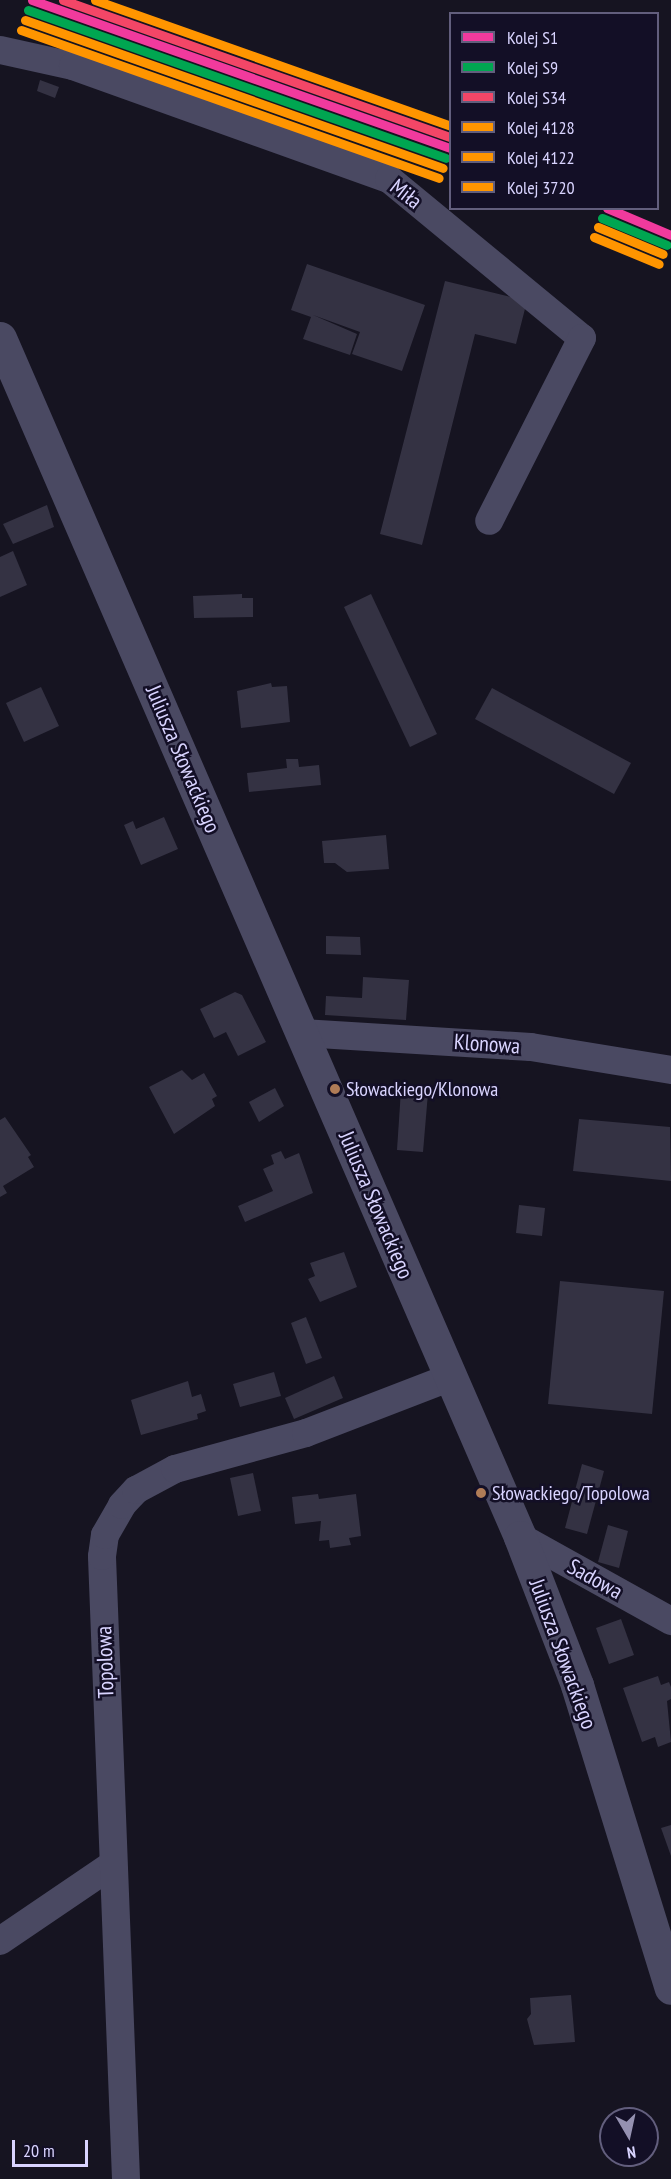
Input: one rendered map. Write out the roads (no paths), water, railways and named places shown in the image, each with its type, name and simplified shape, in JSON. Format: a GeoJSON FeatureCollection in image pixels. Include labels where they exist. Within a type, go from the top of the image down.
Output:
{"type":"FeatureCollection","features":[{"type":"Feature","properties":{"kind":"street","name":"Miła"},"geometry":{"type":"LineString","coordinates":[[0,50],[73,66],[389,179],[582,339],[489,520]]}},
{"type":"Feature","properties":{"kind":"street","name":"Juliusza Słowackiego"},"geometry":{"type":"LineString","coordinates":[[0,338],[520,1537],[577,1685],[671,1988]]}},
{"type":"Feature","properties":{"kind":"street","name":"Klonowa"},"geometry":{"type":"LineString","coordinates":[[302,1033],[531,1047],[671,1070]]}},
{"type":"Feature","properties":{"kind":"street","name":"Topolowa"},"geometry":{"type":"LineString","coordinates":[[126,2179],[112,1865],[102,1556],[105,1535],[122,1505],[136,1490],[175,1469],[306,1432],[451,1377]]}},
{"type":"Feature","properties":{"kind":"street","name":"Sadowa"},"geometry":{"type":"LineString","coordinates":[[520,1537],[671,1621]]}},
{"type":"Feature","properties":{"kind":"street"},"geometry":{"type":"LineString","coordinates":[[0,1941],[112,1865]]}},
{"type":"Feature","properties":{"kind":"rail line","name":"S1"},"geometry":{"type":"LineString","coordinates":[[32,0],[449,148]]}},
{"type":"Feature","properties":{"kind":"rail line","name":"S34"},"geometry":{"type":"LineString","coordinates":[[63,0],[449,137]]}},
{"type":"Feature","properties":{"kind":"rail line","name":"4122"},"geometry":{"type":"LineString","coordinates":[[95,0],[449,126]]}},
{"type":"Feature","properties":{"kind":"rail line","name":"S9"},"geometry":{"type":"LineString","coordinates":[[28,10],[446,158]]}},
{"type":"Feature","properties":{"kind":"rail line","name":"4128"},"geometry":{"type":"LineString","coordinates":[[25,20],[443,168]]}},
{"type":"Feature","properties":{"kind":"rail line","name":"3720"},"geometry":{"type":"LineString","coordinates":[[21,30],[439,178]]}},
{"type":"Feature","properties":{"kind":"rail line","name":"S1"},"geometry":{"type":"LineString","coordinates":[[612,210],[671,235]]}},
{"type":"Feature","properties":{"kind":"rail line","name":"S9"},"geometry":{"type":"LineString","coordinates":[[602,218],[667,245]]}},
{"type":"Feature","properties":{"kind":"rail line","name":"4128"},"geometry":{"type":"LineString","coordinates":[[598,227],[663,254]]}},
{"type":"Feature","properties":{"kind":"rail line","name":"3720"},"geometry":{"type":"LineString","coordinates":[[594,237],[659,264]]}},
{"type":"Feature","properties":{"kind":"place","name":"Słowackiego/Klonowa"},"geometry":{"type":"Point","coordinates":[335,1089]}},
{"type":"Feature","properties":{"kind":"place","name":"Słowackiego/Topolowa"},"geometry":{"type":"Point","coordinates":[481,1493]}}]}
